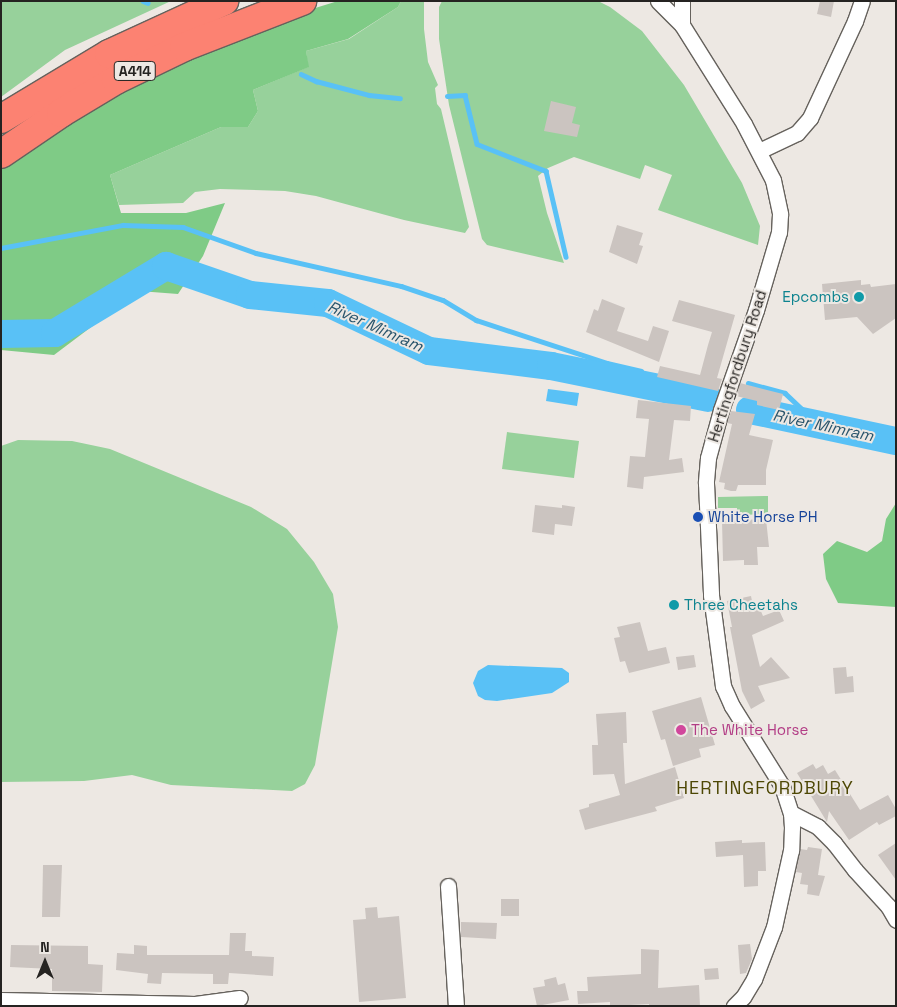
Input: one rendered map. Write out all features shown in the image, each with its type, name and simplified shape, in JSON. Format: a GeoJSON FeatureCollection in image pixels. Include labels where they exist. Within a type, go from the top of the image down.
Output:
{"type":"FeatureCollection","features":[{"type":"Feature","properties":{"kind":"highway","name":"A414"},"geometry":{"type":"LineString","coordinates":[[1,119],[109,54],[224,1]]}},
{"type":"Feature","properties":{"kind":"highway","name":"A414"},"geometry":{"type":"LineString","coordinates":[[1,154],[61,113],[116,80],[184,47],[302,1]]}},
{"type":"Feature","properties":{"kind":"street","name":"Hertingfordbury Road"},"geometry":{"type":"LineString","coordinates":[[658,1],[682,25],[759,151],[776,189],[780,214],[779,232],[756,310],[720,410],[708,458],[706,506],[714,618],[723,686],[732,706],[776,775],[791,813],[791,850],[774,927],[754,979],[743,997],[734,1006]]}},
{"type":"Feature","properties":{"kind":"street"},"geometry":{"type":"LineString","coordinates":[[682,1],[682,25]]}},
{"type":"Feature","properties":{"kind":"street"},"geometry":{"type":"LineString","coordinates":[[759,151],[797,133],[810,118],[856,21],[862,1]]}},
{"type":"Feature","properties":{"kind":"street"},"geometry":{"type":"LineString","coordinates":[[791,813],[818,828],[834,843],[855,870],[888,906],[896,920]]}},
{"type":"Feature","properties":{"kind":"street"},"geometry":{"type":"LineString","coordinates":[[448,886],[456,1006]]}},
{"type":"Feature","properties":{"kind":"street"},"geometry":{"type":"LineString","coordinates":[[1,1000],[195,1004],[240,998]]}},
{"type":"Feature","properties":{"kind":"green space"},"geometry":{"type":"Polygon","coordinates":[[[1,1],[171,1],[65,50],[1,97],[1,1]]]}},
{"type":"Feature","properties":{"kind":"green space"},"geometry":{"type":"Polygon","coordinates":[[[338,1],[401,1],[398,7],[348,39],[306,51],[309,67],[253,90],[258,111],[248,127],[221,127],[110,175],[121,213],[186,213],[225,203],[203,256],[178,294],[139,291],[54,355],[1,350],[1,168],[78,117],[174,62],[286,17],[338,1]]]}},
{"type":"Feature","properties":{"kind":"green space"},"geometry":{"type":"Polygon","coordinates":[[[401,1],[424,1],[424,29],[428,62],[438,85],[435,88],[437,104],[441,109],[469,227],[465,233],[404,220],[316,196],[285,191],[220,189],[195,192],[183,203],[119,205],[110,175],[221,127],[248,127],[258,111],[253,90],[308,67],[306,51],[349,39],[398,7],[401,1]]]}},
{"type":"Feature","properties":{"kind":"green space"},"geometry":{"type":"Polygon","coordinates":[[[442,1],[598,1],[610,7],[642,31],[684,85],[742,183],[760,226],[758,245],[658,210],[672,175],[645,165],[640,179],[574,157],[548,168],[538,176],[547,213],[564,263],[487,245],[482,239],[449,105],[439,39],[439,7],[442,1]]]}},
{"type":"Feature","properties":{"kind":"green space"},"geometry":{"type":"Polygon","coordinates":[[[507,432],[579,441],[574,478],[502,469],[507,432]]]}},
{"type":"Feature","properties":{"kind":"green space"},"geometry":{"type":"Polygon","coordinates":[[[18,440],[72,441],[110,449],[251,507],[287,529],[314,562],[333,594],[338,627],[315,765],[305,784],[292,791],[171,785],[132,775],[84,781],[1,782],[1,446],[18,440]]]}},
{"type":"Feature","properties":{"kind":"green space"},"geometry":{"type":"Polygon","coordinates":[[[768,496],[768,514],[737,515],[737,508],[718,508],[718,497],[768,496]]]}},
{"type":"Feature","properties":{"kind":"green space"},"geometry":{"type":"Polygon","coordinates":[[[896,503],[896,607],[838,603],[826,579],[823,554],[837,541],[867,552],[882,541],[886,519],[896,503]]]}},
{"type":"Feature","properties":{"kind":"water"},"geometry":{"type":"Polygon","coordinates":[[[548,389],[579,393],[577,406],[546,401],[548,389]]]}},
{"type":"Feature","properties":{"kind":"water"},"geometry":{"type":"Polygon","coordinates":[[[488,665],[562,668],[569,673],[569,682],[552,693],[497,701],[485,700],[478,696],[473,683],[478,671],[488,665]]]}},
{"type":"Feature","properties":{"kind":"building"},"geometry":{"type":"Polygon","coordinates":[[[820,1],[834,1],[831,17],[817,14],[820,1]]]}},
{"type":"Feature","properties":{"kind":"building"},"geometry":{"type":"Polygon","coordinates":[[[551,101],[576,107],[572,123],[580,125],[577,137],[544,131],[551,101]]]}},
{"type":"Feature","properties":{"kind":"building"},"geometry":{"type":"Polygon","coordinates":[[[617,225],[643,233],[639,245],[643,246],[637,264],[609,252],[617,225]]]}},
{"type":"Feature","properties":{"kind":"building","name":"Epcombs"},"geometry":{"type":"Polygon","coordinates":[[[861,280],[861,285],[870,284],[871,287],[896,284],[896,318],[873,334],[857,317],[825,320],[822,284],[861,280]]]}},
{"type":"Feature","properties":{"kind":"building"},"geometry":{"type":"Polygon","coordinates":[[[602,299],[625,308],[617,331],[648,341],[653,326],[669,331],[659,362],[586,332],[594,309],[598,311],[602,299]]]}},
{"type":"Feature","properties":{"kind":"building"},"geometry":{"type":"Polygon","coordinates":[[[679,300],[735,315],[717,378],[722,379],[718,391],[657,377],[660,366],[700,375],[712,332],[672,321],[679,300]]]}},
{"type":"Feature","properties":{"kind":"building"},"geometry":{"type":"Polygon","coordinates":[[[740,383],[783,394],[779,410],[757,405],[757,401],[736,396],[740,383]]]}},
{"type":"Feature","properties":{"kind":"building"},"geometry":{"type":"Polygon","coordinates":[[[638,400],[691,406],[690,421],[674,420],[669,460],[682,458],[684,472],[644,477],[643,489],[627,487],[630,456],[645,457],[649,419],[636,418],[638,400]]]}},
{"type":"Feature","properties":{"kind":"building"},"geometry":{"type":"Polygon","coordinates":[[[731,411],[755,414],[749,435],[773,440],[766,470],[766,485],[738,485],[736,491],[731,491],[724,489],[725,483],[719,482],[732,424],[727,423],[731,411]]]}},
{"type":"Feature","properties":{"kind":"building"},"geometry":{"type":"Polygon","coordinates":[[[535,505],[562,508],[562,505],[575,507],[572,526],[555,524],[554,535],[532,532],[535,505]]]}},
{"type":"Feature","properties":{"kind":"building"},"geometry":{"type":"Polygon","coordinates":[[[766,519],[769,547],[757,547],[758,565],[744,565],[744,560],[723,561],[722,521],[766,519]]]}},
{"type":"Feature","properties":{"kind":"building"},"geometry":{"type":"Polygon","coordinates":[[[751,596],[754,611],[760,609],[763,616],[779,610],[784,621],[752,635],[760,667],[771,657],[790,678],[758,686],[765,701],[751,709],[742,691],[727,601],[751,596]]]}},
{"type":"Feature","properties":{"kind":"building"},"geometry":{"type":"Polygon","coordinates":[[[640,622],[648,651],[666,647],[670,663],[629,673],[625,661],[620,662],[614,638],[620,637],[617,627],[640,622]]]}},
{"type":"Feature","properties":{"kind":"building"},"geometry":{"type":"Polygon","coordinates":[[[694,655],[696,667],[678,670],[676,657],[694,655]]]}},
{"type":"Feature","properties":{"kind":"building"},"geometry":{"type":"Polygon","coordinates":[[[846,667],[847,677],[853,676],[854,692],[835,694],[833,668],[846,667]]]}},
{"type":"Feature","properties":{"kind":"building"},"geometry":{"type":"Polygon","coordinates":[[[701,697],[715,745],[699,749],[701,757],[673,766],[665,739],[661,740],[652,711],[701,697]]]}},
{"type":"Feature","properties":{"kind":"building"},"geometry":{"type":"Polygon","coordinates":[[[626,712],[627,743],[623,743],[625,784],[675,767],[684,798],[655,807],[657,811],[585,830],[579,810],[589,807],[589,804],[620,795],[614,774],[593,775],[592,745],[598,745],[596,714],[626,712]]]}},
{"type":"Feature","properties":{"kind":"building"},"geometry":{"type":"Polygon","coordinates":[[[813,764],[816,769],[823,765],[828,774],[835,770],[860,810],[888,795],[896,809],[896,816],[879,825],[877,822],[849,840],[829,811],[827,822],[797,773],[813,764]]]}},
{"type":"Feature","properties":{"kind":"building"},"geometry":{"type":"Polygon","coordinates":[[[742,840],[742,843],[765,842],[766,871],[758,871],[758,886],[744,887],[743,855],[716,857],[715,842],[742,840]]]}},
{"type":"Feature","properties":{"kind":"building"},"geometry":{"type":"Polygon","coordinates":[[[896,843],[896,880],[878,855],[896,843]]]}},
{"type":"Feature","properties":{"kind":"building"},"geometry":{"type":"Polygon","coordinates":[[[808,847],[822,849],[818,875],[825,876],[819,896],[807,894],[808,885],[800,884],[802,873],[796,872],[800,849],[807,850],[808,847]]]}},
{"type":"Feature","properties":{"kind":"building"},"geometry":{"type":"Polygon","coordinates":[[[43,865],[62,865],[60,917],[42,917],[43,865]]]}},
{"type":"Feature","properties":{"kind":"building"},"geometry":{"type":"Polygon","coordinates":[[[501,899],[519,899],[519,916],[501,916],[501,899]]]}},
{"type":"Feature","properties":{"kind":"building"},"geometry":{"type":"Polygon","coordinates":[[[377,907],[378,918],[399,916],[406,998],[359,1002],[353,920],[366,919],[365,908],[377,907]]]}},
{"type":"Feature","properties":{"kind":"building"},"geometry":{"type":"Polygon","coordinates":[[[461,922],[497,923],[496,939],[461,937],[461,922]]]}},
{"type":"Feature","properties":{"kind":"building"},"geometry":{"type":"Polygon","coordinates":[[[230,933],[246,933],[245,951],[252,951],[252,956],[274,957],[273,976],[229,973],[228,984],[213,984],[213,974],[162,973],[161,984],[147,983],[148,974],[116,970],[117,953],[134,954],[134,945],[147,946],[147,955],[229,955],[230,933]]]}},
{"type":"Feature","properties":{"kind":"building"},"geometry":{"type":"Polygon","coordinates":[[[750,944],[752,959],[746,973],[740,974],[738,945],[750,944]]]}},
{"type":"Feature","properties":{"kind":"building"},"geometry":{"type":"Polygon","coordinates":[[[11,945],[88,946],[88,964],[103,965],[102,992],[52,991],[52,969],[10,967],[11,945]]]}},
{"type":"Feature","properties":{"kind":"building"},"geometry":{"type":"Polygon","coordinates":[[[641,949],[659,950],[658,988],[699,985],[700,1006],[649,1006],[649,1004],[610,1006],[610,1002],[578,1004],[577,991],[588,991],[587,977],[641,974],[641,949]]]}},
{"type":"Feature","properties":{"kind":"building"},"geometry":{"type":"Polygon","coordinates":[[[718,968],[719,979],[705,980],[704,969],[718,968]]]}},
{"type":"Feature","properties":{"kind":"building"},"geometry":{"type":"Polygon","coordinates":[[[556,977],[558,985],[565,983],[569,1000],[537,1006],[533,988],[545,986],[544,980],[556,977]]]}},
{"type":"Feature","properties":{"kind":"waterway"},"geometry":{"type":"LineString","coordinates":[[143,1],[148,3]]}},
{"type":"Feature","properties":{"kind":"waterway"},"geometry":{"type":"LineString","coordinates":[[301,74],[316,81],[369,95],[400,98]]}},
{"type":"Feature","properties":{"kind":"waterway"},"geometry":{"type":"LineString","coordinates":[[447,96],[465,95],[477,144],[546,171],[566,257]]}},
{"type":"Feature","properties":{"kind":"waterway"},"geometry":{"type":"LineString","coordinates":[[1,248],[123,225],[183,227],[256,253],[401,286],[443,300],[476,320],[607,363],[641,371]]}},
{"type":"Feature","properties":{"kind":"waterway","name":"River Mimram"},"geometry":{"type":"LineString","coordinates":[[1,334],[55,333],[166,266],[250,295],[328,303],[429,351],[551,366],[708,398]]}},
{"type":"Feature","properties":{"kind":"waterway"},"geometry":{"type":"LineString","coordinates":[[748,383],[785,393],[819,425]]}},
{"type":"Feature","properties":{"kind":"waterway","name":"River Mimram"},"geometry":{"type":"LineString","coordinates":[[750,410],[896,441]]}},
{"type":"Feature","properties":{"kind":"place","name":"Epcombs"},"geometry":{"type":"Point","coordinates":[859,297]}},
{"type":"Feature","properties":{"kind":"place","name":"White Horse PH"},"geometry":{"type":"Point","coordinates":[698,517]}},
{"type":"Feature","properties":{"kind":"place","name":"Three Cheetahs"},"geometry":{"type":"Point","coordinates":[674,605]}},
{"type":"Feature","properties":{"kind":"place","name":"The White Horse"},"geometry":{"type":"Point","coordinates":[681,730]}},
{"type":"Feature","properties":{"kind":"district","name":"HERTINGFORDBURY"},"geometry":{"type":"Point","coordinates":[765,788]}}]}
